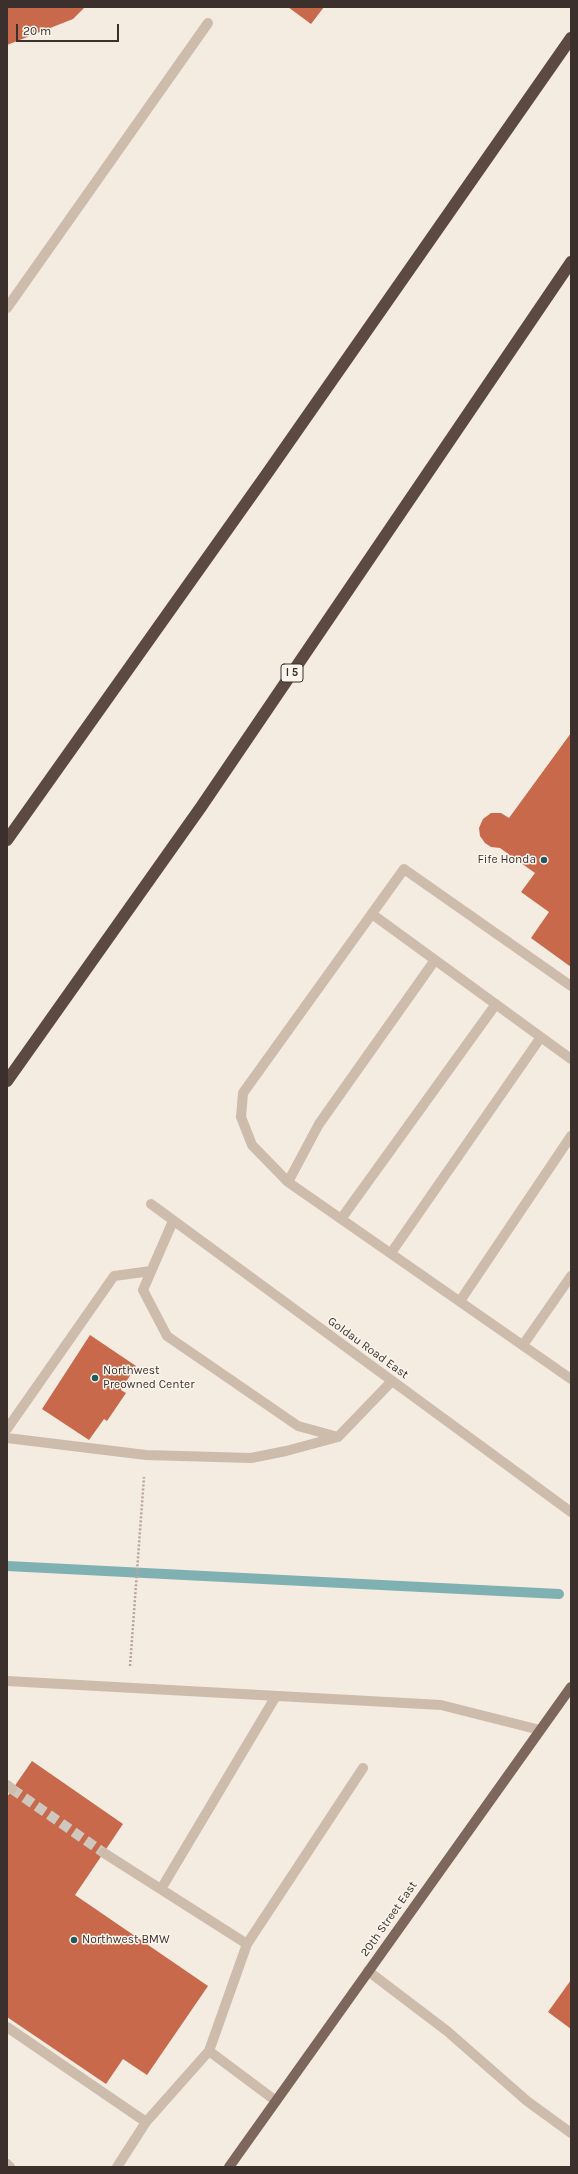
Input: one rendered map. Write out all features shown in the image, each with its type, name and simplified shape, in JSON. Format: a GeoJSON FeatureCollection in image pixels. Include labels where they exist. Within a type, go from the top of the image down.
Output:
{"type":"FeatureCollection","features":[{"type":"Feature","properties":{"kind":"highway"},"geometry":{"type":"LineString","coordinates":[[7,840],[266,475],[571,38]]}},
{"type":"Feature","properties":{"kind":"highway","name":"I 5"},"geometry":{"type":"LineString","coordinates":[[7,1080],[201,807],[571,262]]}},
{"type":"Feature","properties":{"kind":"main road","name":"20th Street East"},"geometry":{"type":"LineString","coordinates":[[229,2167],[571,1687]]}},
{"type":"Feature","properties":{"kind":"street"},"geometry":{"type":"LineString","coordinates":[[7,308],[208,23]]}},
{"type":"Feature","properties":{"kind":"street"},"geometry":{"type":"LineString","coordinates":[[571,986],[404,869],[243,1093],[241,1117],[252,1145],[288,1182],[571,1379]]}},
{"type":"Feature","properties":{"kind":"street"},"geometry":{"type":"LineString","coordinates":[[372,914],[571,1059]]}},
{"type":"Feature","properties":{"kind":"street"},"geometry":{"type":"LineString","coordinates":[[288,1182],[319,1124],[435,960]]}},
{"type":"Feature","properties":{"kind":"street"},"geometry":{"type":"LineString","coordinates":[[342,1219],[496,1004]]}},
{"type":"Feature","properties":{"kind":"street"},"geometry":{"type":"LineString","coordinates":[[391,1253],[541,1037]]}},
{"type":"Feature","properties":{"kind":"street"},"geometry":{"type":"LineString","coordinates":[[460,1301],[571,1136]]}},
{"type":"Feature","properties":{"kind":"street","name":"Goldau Road East"},"geometry":{"type":"LineString","coordinates":[[151,1204],[571,1512]]}},
{"type":"Feature","properties":{"kind":"street"},"geometry":{"type":"LineString","coordinates":[[173,1221],[143,1290],[167,1336],[298,1426],[338,1437]]}},
{"type":"Feature","properties":{"kind":"street"},"geometry":{"type":"LineString","coordinates":[[7,1429],[114,1276],[151,1271]]}},
{"type":"Feature","properties":{"kind":"street"},"geometry":{"type":"LineString","coordinates":[[523,1345],[571,1276]]}},
{"type":"Feature","properties":{"kind":"street"},"geometry":{"type":"LineString","coordinates":[[7,1438],[146,1455],[250,1458],[286,1451],[338,1437],[392,1382]]}},
{"type":"Feature","properties":{"kind":"street"},"geometry":{"type":"LineString","coordinates":[[7,1681],[441,1705],[540,1730]]}},
{"type":"Feature","properties":{"kind":"street"},"geometry":{"type":"LineString","coordinates":[[161,1889],[276,1696]]}},
{"type":"Feature","properties":{"kind":"street"},"geometry":{"type":"LineString","coordinates":[[117,2167],[146,2122],[209,2052],[247,1944],[363,1768]]}},
{"type":"Feature","properties":{"kind":"street"},"geometry":{"type":"LineString","coordinates":[[104,1853],[247,1944]]}},
{"type":"Feature","properties":{"kind":"street"},"geometry":{"type":"LineString","coordinates":[[368,1971],[447,2031],[527,2101],[571,2133]]}},
{"type":"Feature","properties":{"kind":"street"},"geometry":{"type":"LineString","coordinates":[[7,2026],[146,2122]]}},
{"type":"Feature","properties":{"kind":"street"},"geometry":{"type":"LineString","coordinates":[[209,2052],[276,2101]]}},
{"type":"Feature","properties":{"kind":"street"},"geometry":{"type":"LineString","coordinates":[[7,2164],[10,2167]]}},
{"type":"Feature","properties":{"kind":"path"},"geometry":{"type":"LineString","coordinates":[[129,1688],[146,1455]]}},
{"type":"Feature","properties":{"kind":"building"},"geometry":{"type":"Polygon","coordinates":[[[7,7],[85,7],[73,19],[7,45],[7,7]]]}},
{"type":"Feature","properties":{"kind":"building"},"geometry":{"type":"Polygon","coordinates":[[[288,7],[324,7],[311,24],[288,7]]]}},
{"type":"Feature","properties":{"kind":"building","name":"Fife Honda"},"geometry":{"type":"Polygon","coordinates":[[[571,733],[571,967],[531,938],[549,912],[521,892],[535,873],[500,848],[491,847],[485,843],[480,836],[479,828],[483,819],[491,813],[501,813],[509,818],[571,733]]]}},
{"type":"Feature","properties":{"kind":"building","name":"Northwest Preowned Center"},"geometry":{"type":"Polygon","coordinates":[[[90,1335],[136,1366],[121,1390],[126,1393],[107,1421],[104,1419],[89,1440],[42,1409],[90,1335]]]}},
{"type":"Feature","properties":{"kind":"building","name":"Northwest BMW"},"geometry":{"type":"Polygon","coordinates":[[[32,1761],[123,1824],[75,1895],[208,1986],[147,2075],[123,2059],[106,2084],[7,2017],[7,1797],[32,1761]]]}},
{"type":"Feature","properties":{"kind":"building"},"geometry":{"type":"Polygon","coordinates":[[[571,1980],[571,2029],[548,2012],[571,1980]]]}},
{"type":"Feature","properties":{"kind":"waterway"},"geometry":{"type":"LineString","coordinates":[[7,1566],[559,1594]]}},
{"type":"Feature","properties":{"kind":"tunnel"},"geometry":{"type":"LineString","coordinates":[[12,1789],[104,1853]]}},
{"type":"Feature","properties":{"kind":"place","name":"Fife Honda"},"geometry":{"type":"Point","coordinates":[544,860]}},
{"type":"Feature","properties":{"kind":"place","name":"Northwest Preowned Center"},"geometry":{"type":"Point","coordinates":[95,1378]}},
{"type":"Feature","properties":{"kind":"place","name":"Northwest BMW"},"geometry":{"type":"Point","coordinates":[74,1940]}}]}
